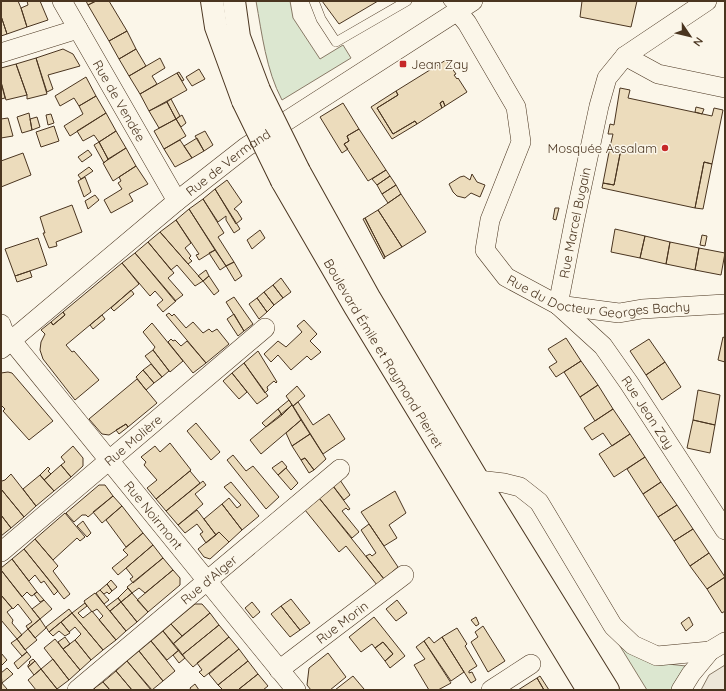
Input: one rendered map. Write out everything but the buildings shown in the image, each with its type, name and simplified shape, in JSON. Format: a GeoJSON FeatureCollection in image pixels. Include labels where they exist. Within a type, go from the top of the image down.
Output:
{"type":"FeatureCollection","features":[{"type":"Feature","properties":{"kind":"main road","name":"Boulevard Émile et Raymond Pierret"},"geometry":{"type":"LineString","coordinates":[[212,1],[216,27],[251,95],[354,307],[588,690]]}},
{"type":"Feature","properties":{"kind":"main road","name":"Boulevard Émile et Raymond Pierret"},"geometry":{"type":"LineString","coordinates":[[234,1],[251,95]]}},
{"type":"Feature","properties":{"kind":"main road","name":"Boulevard Émile et Raymond Pierret"},"geometry":{"type":"LineString","coordinates":[[290,176],[370,299],[478,480],[608,690]]}},
{"type":"Feature","properties":{"kind":"street","name":"Rue de Vendée"},"geometry":{"type":"LineString","coordinates":[[62,1],[177,201]]}},
{"type":"Feature","properties":{"kind":"street","name":"Rue de Vermand"},"geometry":{"type":"LineString","coordinates":[[6,344],[177,201],[246,147],[453,6],[473,1]]}},
{"type":"Feature","properties":{"kind":"street","name":"Rue Marcel Bugain"},"geometry":{"type":"LineString","coordinates":[[558,305],[599,106],[607,78],[625,56],[707,1]]}},
{"type":"Feature","properties":{"kind":"street","name":"Rue du Docteur Georges Bachy"},"geometry":{"type":"LineString","coordinates":[[453,6],[467,23],[516,107],[521,142],[490,220],[485,250],[506,277],[558,305],[619,313],[642,309],[725,304]]}},
{"type":"Feature","properties":{"kind":"street"},"geometry":{"type":"LineString","coordinates":[[1,53],[78,29]]}},
{"type":"Feature","properties":{"kind":"street"},"geometry":{"type":"LineString","coordinates":[[625,56],[658,74],[725,88]]}},
{"type":"Feature","properties":{"kind":"street","name":"Rue Jean Zay"},"geometry":{"type":"LineString","coordinates":[[558,305],[603,346],[634,390],[725,530]]}},
{"type":"Feature","properties":{"kind":"street","name":"Rue Noirmont"},"geometry":{"type":"LineString","coordinates":[[1,324],[6,344],[110,460],[296,690]]}},
{"type":"Feature","properties":{"kind":"street","name":"Rue Molière"},"geometry":{"type":"LineString","coordinates":[[1,552],[265,328]]}},
{"type":"Feature","properties":{"kind":"street","name":"Rue d'Alger"},"geometry":{"type":"LineString","coordinates":[[77,690],[340,469]]}},
{"type":"Feature","properties":{"kind":"street"},"geometry":{"type":"LineString","coordinates":[[478,480],[504,482],[520,487],[539,502],[613,626],[634,645],[657,656],[717,646]]}},
{"type":"Feature","properties":{"kind":"street","name":"Rue Morin"},"geometry":{"type":"LineString","coordinates":[[279,670],[404,575]]}},
{"type":"Feature","properties":{"kind":"street"},"geometry":{"type":"LineString","coordinates":[[681,690],[691,674],[717,646]]}},
{"type":"Feature","properties":{"kind":"street"},"geometry":{"type":"LineString","coordinates":[[491,690],[531,664]]}},
{"type":"Feature","properties":{"kind":"lane"},"geometry":{"type":"LineString","coordinates":[[314,1],[321,19],[336,42],[407,1]]}},
{"type":"Feature","properties":{"kind":"green space"},"geometry":{"type":"Polygon","coordinates":[[[256,1],[290,1],[293,18],[320,59],[343,45],[351,58],[282,100],[268,64],[256,1]]]}},
{"type":"Feature","properties":{"kind":"green space"},"geometry":{"type":"Polygon","coordinates":[[[615,638],[650,662],[686,666],[674,690],[647,690],[615,638]]]}},
{"type":"Feature","properties":{"kind":"shaded area"},"geometry":{"type":"Polygon","coordinates":[[[725,665],[725,690],[701,690],[709,675],[725,665]]]}},
{"type":"Feature","properties":{"kind":"place","name":"Jean Zay"},"geometry":{"type":"Point","coordinates":[403,64]}},
{"type":"Feature","properties":{"kind":"place","name":"Mosquée Assalam"},"geometry":{"type":"Point","coordinates":[665,148]}}]}
